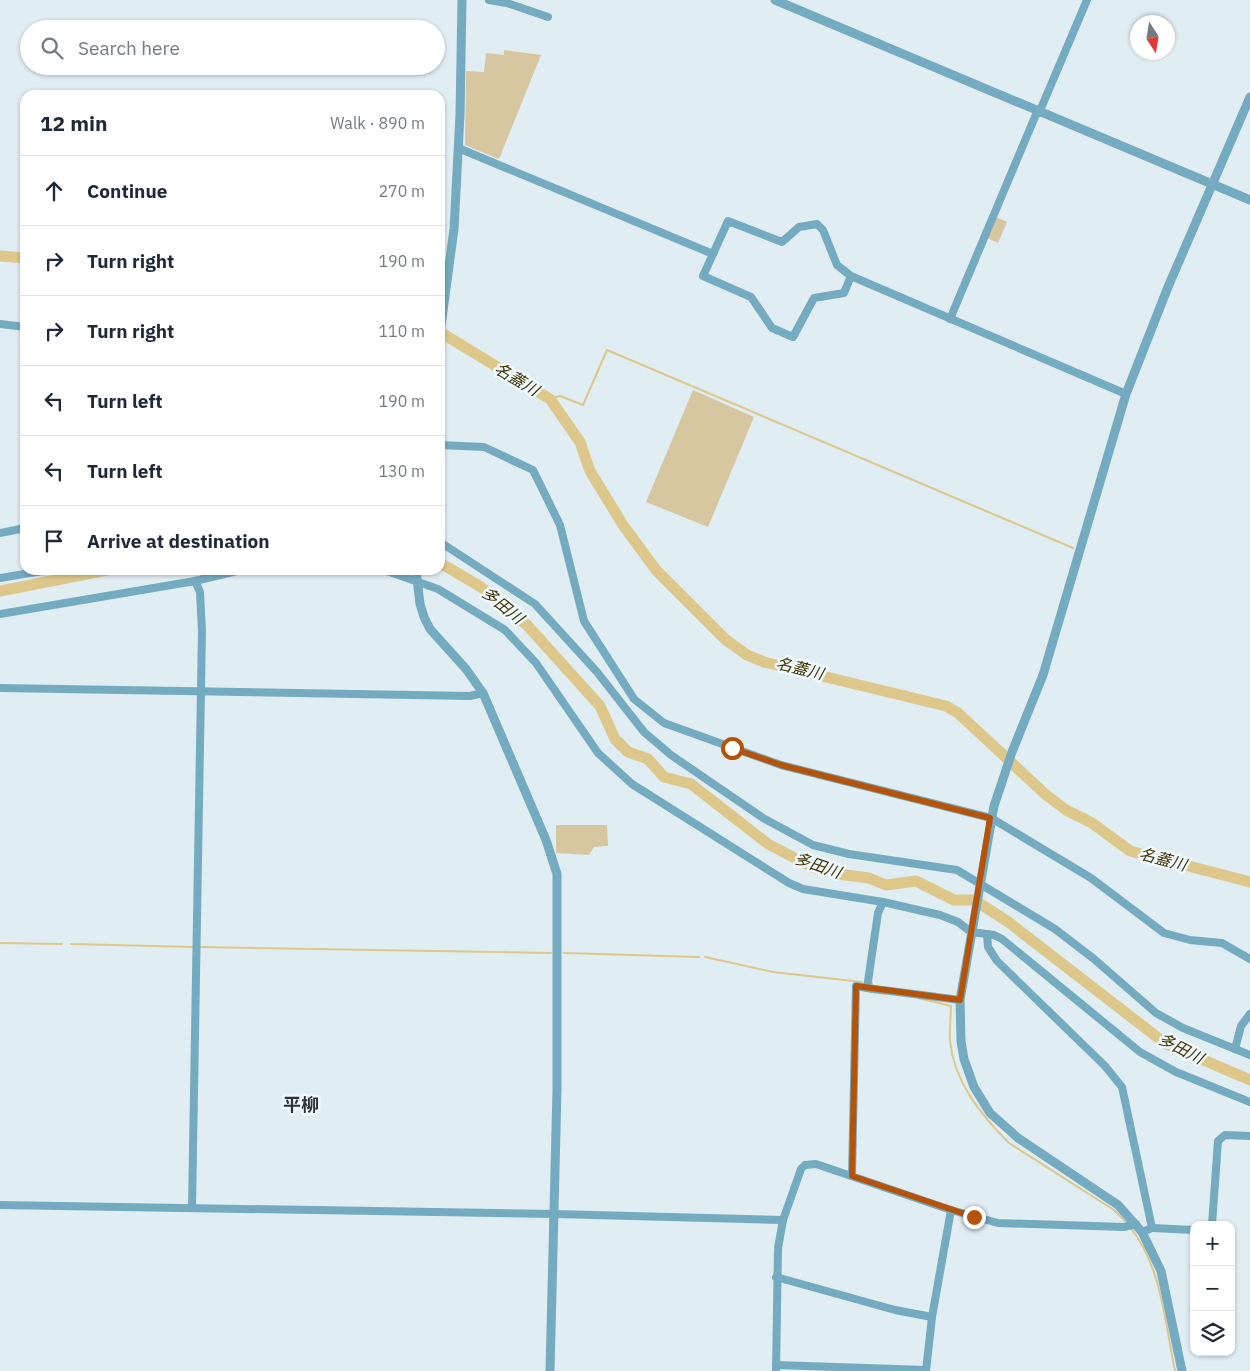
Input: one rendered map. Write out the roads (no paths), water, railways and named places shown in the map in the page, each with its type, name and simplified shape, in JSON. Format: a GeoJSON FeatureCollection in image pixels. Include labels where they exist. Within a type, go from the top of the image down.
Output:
{"type":"FeatureCollection","features":[{"type":"Feature","properties":{"kind":"street"},"geometry":{"type":"LineString","coordinates":[[445,293],[454,229],[462,0]]}},
{"type":"Feature","properties":{"kind":"street"},"geometry":{"type":"LineString","coordinates":[[489,0],[507,3],[548,17]]}},
{"type":"Feature","properties":{"kind":"street"},"geometry":{"type":"LineString","coordinates":[[775,0],[1040,109],[1250,200]]}},
{"type":"Feature","properties":{"kind":"street"},"geometry":{"type":"LineString","coordinates":[[950,319],[1087,0]]}},
{"type":"Feature","properties":{"kind":"street"},"geometry":{"type":"LineString","coordinates":[[1182,1371],[1161,1271],[1142,1232],[1131,1225],[1118,1205],[1018,1138],[990,1113],[974,1087],[964,1059],[959,1022],[960,1000],[990,818],[1012,752],[1053,645],[1126,394],[1212,184],[1250,97]]}},
{"type":"Feature","properties":{"kind":"street"},"geometry":{"type":"LineString","coordinates":[[458,148],[712,254]]}},
{"type":"Feature","properties":{"kind":"street"},"geometry":{"type":"LineString","coordinates":[[851,276],[844,293],[818,296],[810,301],[793,337],[772,328],[751,297],[705,278],[704,274],[728,221],[782,242],[800,227],[816,224],[823,230],[837,264],[851,276],[1126,394]]}},
{"type":"Feature","properties":{"kind":"street"},"geometry":{"type":"LineString","coordinates":[[0,324],[20,326]]}},
{"type":"Feature","properties":{"kind":"street"},"geometry":{"type":"LineString","coordinates":[[445,445],[484,447],[534,470],[560,525],[584,621],[634,699],[664,723],[781,765],[990,818],[1091,878],[1164,932],[1183,939],[1222,943],[1250,960]]}},
{"type":"Feature","properties":{"kind":"street"},"geometry":{"type":"LineString","coordinates":[[0,533],[20,529]]}},
{"type":"Feature","properties":{"kind":"street"},"geometry":{"type":"LineString","coordinates":[[445,545],[535,604],[597,672],[644,732],[671,755],[763,818],[813,845],[849,854],[956,870],[979,887],[1056,928],[1156,1014],[1183,1028],[1250,1055]]}},
{"type":"Feature","properties":{"kind":"street"},"geometry":{"type":"LineString","coordinates":[[0,578],[20,575]]}},
{"type":"Feature","properties":{"kind":"street"},"geometry":{"type":"LineString","coordinates":[[0,614],[195,581],[220,575]]}},
{"type":"Feature","properties":{"kind":"street"},"geometry":{"type":"LineString","coordinates":[[417,577],[420,604],[430,629],[466,669],[483,693],[546,840],[557,874],[555,1214],[550,1371]]}},
{"type":"Feature","properties":{"kind":"street"},"geometry":{"type":"LineString","coordinates":[[417,577],[505,630],[536,663],[598,753],[632,784],[788,883],[803,889],[883,902],[940,915],[972,929],[1002,939],[1140,1052],[1176,1072],[1250,1102]]}},
{"type":"Feature","properties":{"kind":"street"},"geometry":{"type":"LineString","coordinates":[[192,1207],[201,692],[200,592],[195,581]]}},
{"type":"Feature","properties":{"kind":"street"},"geometry":{"type":"LineString","coordinates":[[0,688],[470,696],[483,693]]}},
{"type":"Feature","properties":{"kind":"street"},"geometry":{"type":"LineString","coordinates":[[867,988],[878,913],[883,902]]}},
{"type":"Feature","properties":{"kind":"street"},"geometry":{"type":"LineString","coordinates":[[986,934],[988,946],[997,961],[1105,1066],[1122,1087],[1152,1228]]}},
{"type":"Feature","properties":{"kind":"street"},"geometry":{"type":"LineString","coordinates":[[852,1176],[856,986],[960,1000]]}},
{"type":"Feature","properties":{"kind":"street"},"geometry":{"type":"LineString","coordinates":[[1235,1049],[1241,1026],[1247,1023],[1250,1014]]}},
{"type":"Feature","properties":{"kind":"street"},"geometry":{"type":"LineString","coordinates":[[1212,1221],[1218,1141],[1225,1135],[1250,1136]]}},
{"type":"Feature","properties":{"kind":"street"},"geometry":{"type":"LineString","coordinates":[[951,1210],[932,1316],[926,1371],[776,1368],[776,1277],[783,1220],[801,1169],[805,1165],[816,1164],[951,1210],[998,1223],[1131,1225]]}},
{"type":"Feature","properties":{"kind":"street"},"geometry":{"type":"LineString","coordinates":[[0,1204],[783,1220]]}},
{"type":"Feature","properties":{"kind":"street"},"geometry":{"type":"LineString","coordinates":[[1142,1232],[1152,1228],[1190,1230]]}},
{"type":"Feature","properties":{"kind":"street"},"geometry":{"type":"LineString","coordinates":[[776,1277],[895,1310],[932,1316]]}},
{"type":"Feature","properties":{"kind":"waterway","name":"名蓋川"},"geometry":{"type":"LineString","coordinates":[[0,256],[20,258]]}},
{"type":"Feature","properties":{"kind":"waterway","name":"名蓋川"},"geometry":{"type":"LineString","coordinates":[[445,335],[550,399],[580,442],[590,471],[623,525],[656,570],[726,640],[747,655],[764,662],[946,706],[958,713],[1045,794],[1066,810],[1092,823],[1130,851],[1250,882]]}},
{"type":"Feature","properties":{"kind":"waterway"},"geometry":{"type":"LineString","coordinates":[[550,399],[560,396],[583,405],[607,350],[1073,548]]}},
{"type":"Feature","properties":{"kind":"waterway","name":"多田川"},"geometry":{"type":"LineString","coordinates":[[445,566],[481,587],[527,625],[600,706],[615,739],[628,752],[648,759],[664,777],[691,784],[768,844],[812,867],[838,874],[869,878],[886,885],[916,881],[954,900],[974,900],[1007,921],[1166,1044],[1250,1080]]}},
{"type":"Feature","properties":{"kind":"waterway","name":"多田川"},"geometry":{"type":"LineString","coordinates":[[0,591],[82,575]]}},
{"type":"Feature","properties":{"kind":"waterway"},"geometry":{"type":"LineString","coordinates":[[0,943],[62,944]]}},
{"type":"Feature","properties":{"kind":"waterway"},"geometry":{"type":"LineString","coordinates":[[71,944],[193,947]]}},
{"type":"Feature","properties":{"kind":"waterway"},"geometry":{"type":"LineString","coordinates":[[200,947],[551,953]]}},
{"type":"Feature","properties":{"kind":"waterway"},"geometry":{"type":"LineString","coordinates":[[564,953],[699,957]]}},
{"type":"Feature","properties":{"kind":"waterway"},"geometry":{"type":"LineString","coordinates":[[705,957],[773,972],[862,982]]}},
{"type":"Feature","properties":{"kind":"waterway"},"geometry":{"type":"LineString","coordinates":[[870,992],[886,994]]}},
{"type":"Feature","properties":{"kind":"waterway"},"geometry":{"type":"LineString","coordinates":[[918,998],[951,1006],[950,1041],[957,1070],[970,1097],[1009,1143],[1114,1210],[1127,1223]]}},
{"type":"Feature","properties":{"kind":"waterway"},"geometry":{"type":"LineString","coordinates":[[1130,1227],[1141,1243],[1156,1277],[1175,1371]]}},
{"type":"Feature","properties":{"kind":"district","name":"平柳"},"geometry":{"type":"Point","coordinates":[301,1104]}}]}
